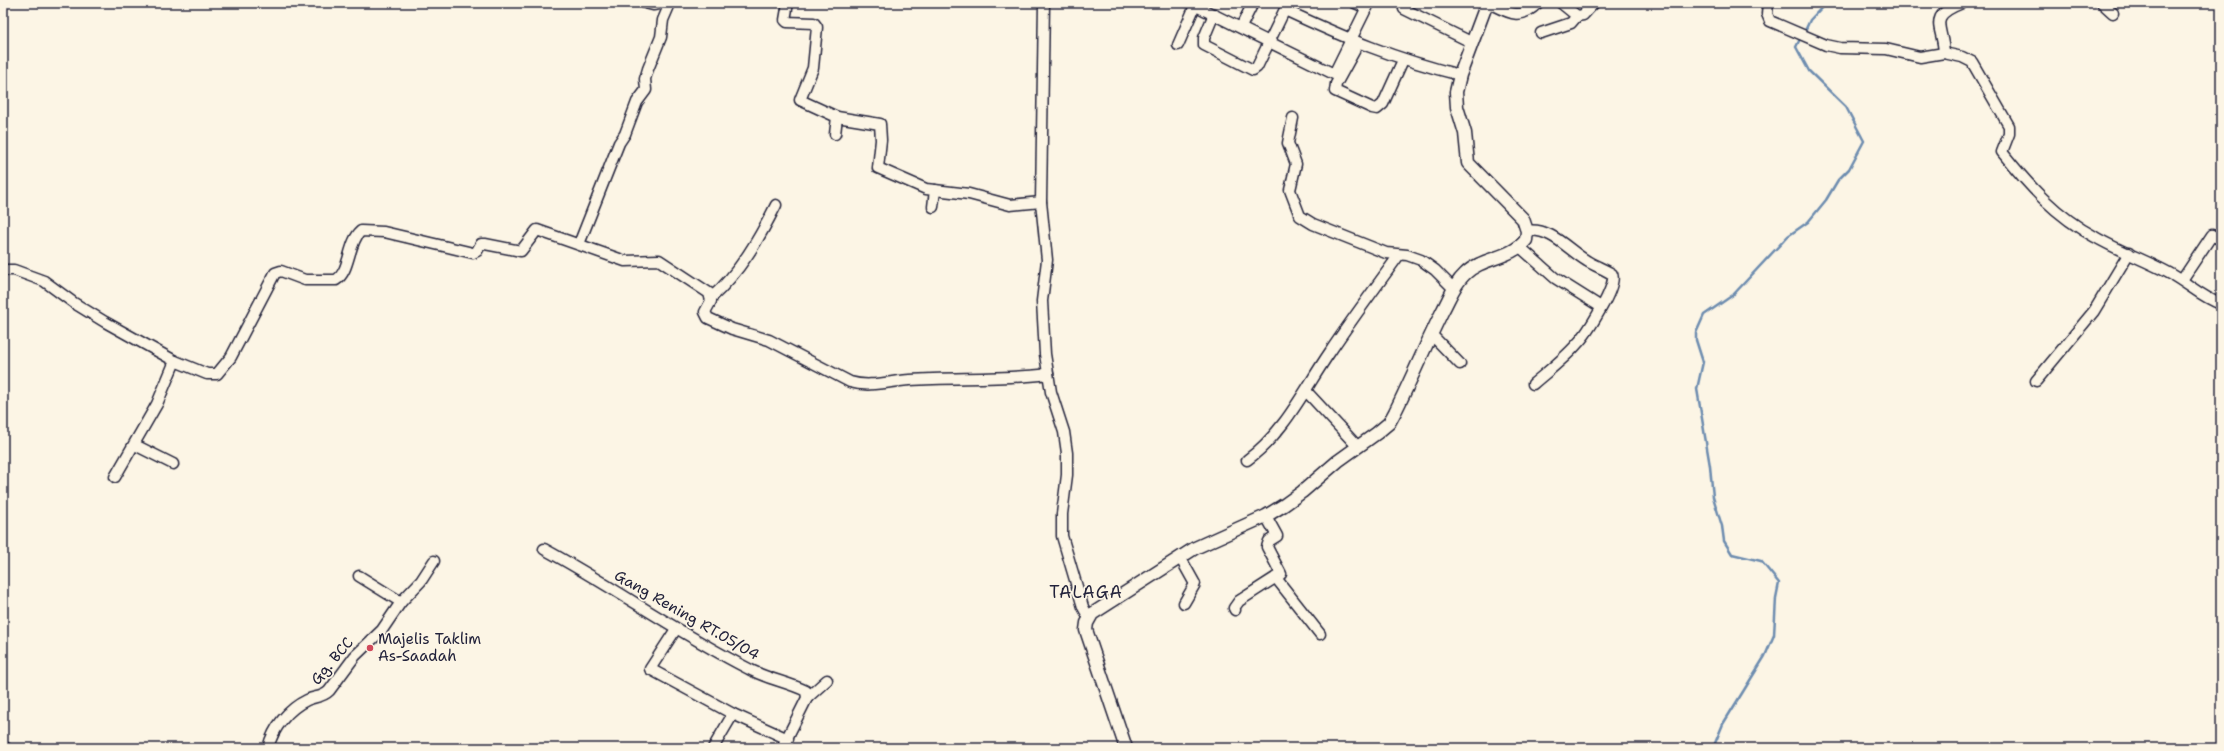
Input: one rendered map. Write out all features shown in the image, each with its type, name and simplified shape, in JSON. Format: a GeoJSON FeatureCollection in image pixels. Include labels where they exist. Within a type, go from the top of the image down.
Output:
{"type":"FeatureCollection","features":[{"type":"Feature","properties":{"kind":"street"},"geometry":{"type":"LineString","coordinates":[[579,244],[619,143],[625,134],[637,102],[646,90],[645,79],[661,37],[662,24],[669,6],[667,3],[653,5],[645,3]]}},
{"type":"Feature","properties":{"kind":"street"},"geometry":{"type":"LineString","coordinates":[[788,3],[785,20],[787,22],[814,23],[817,27],[813,68],[800,100],[837,117],[880,124],[881,140],[878,168],[912,183],[935,190],[969,194],[1010,205],[1041,202]]}},
{"type":"Feature","properties":{"kind":"street"},"geometry":{"type":"LineString","coordinates":[[1044,3],[1041,202],[1047,250],[1042,308],[1051,392],[1064,432],[1067,453],[1067,475],[1062,514],[1062,536],[1083,607],[1089,618]]}},
{"type":"Feature","properties":{"kind":"street"},"geometry":{"type":"LineString","coordinates":[[1242,27],[1253,3]]}},
{"type":"Feature","properties":{"kind":"street"},"geometry":{"type":"LineString","coordinates":[[1355,3],[1368,6],[1355,42],[1337,75],[1335,92],[1377,109],[1383,104],[1403,60]]}},
{"type":"Feature","properties":{"kind":"street"},"geometry":{"type":"LineString","coordinates":[[1126,748],[1086,630],[1089,618],[1102,606],[1180,557],[1207,542],[1266,516],[1302,492],[1338,460],[1358,447],[1388,422],[1401,400],[1454,288],[1462,277],[1472,269],[1520,247],[1526,240],[1527,231],[1518,214],[1468,163],[1465,133],[1456,99],[1460,75],[1471,42],[1488,3],[1506,11],[1518,14],[1529,11],[1538,3]]}},
{"type":"Feature","properties":{"kind":"street"},"geometry":{"type":"LineString","coordinates":[[1561,3],[1577,16]]}},
{"type":"Feature","properties":{"kind":"street"},"geometry":{"type":"LineString","coordinates":[[1541,33],[1571,23],[1577,16],[1583,15],[1594,3]]}},
{"type":"Feature","properties":{"kind":"street"},"geometry":{"type":"LineString","coordinates":[[1768,3],[1767,14],[1770,21],[1826,45],[1854,50],[1886,49],[1920,57],[1944,53],[1962,56],[1972,62],[2009,126],[2009,134],[2002,152],[2021,177],[2052,209],[2094,237],[2182,280],[2202,296],[2221,304]]}},
{"type":"Feature","properties":{"kind":"street"},"geometry":{"type":"LineString","coordinates":[[1944,53],[1944,41],[1938,28],[1938,22],[1946,11],[1962,3]]}},
{"type":"Feature","properties":{"kind":"street"},"geometry":{"type":"LineString","coordinates":[[2102,3],[2113,14]]}},
{"type":"Feature","properties":{"kind":"street"},"geometry":{"type":"LineString","coordinates":[[1178,45],[1193,4],[1337,75]]}},
{"type":"Feature","properties":{"kind":"street"},"geometry":{"type":"LineString","coordinates":[[1214,14],[1203,42],[1206,48],[1253,70],[1257,67],[1270,42],[1286,6],[1355,42],[1403,60],[1460,75]]}},
{"type":"Feature","properties":{"kind":"street"},"geometry":{"type":"LineString","coordinates":[[1404,9],[1471,42]]}},
{"type":"Feature","properties":{"kind":"street"},"geometry":{"type":"LineString","coordinates":[[834,134],[837,117]]}},
{"type":"Feature","properties":{"kind":"street"},"geometry":{"type":"LineString","coordinates":[[1293,118],[1288,143],[1296,160],[1290,190],[1298,213],[1313,224],[1386,253],[1407,255],[1421,260],[1435,270],[1454,288]]}},
{"type":"Feature","properties":{"kind":"street"},"geometry":{"type":"LineString","coordinates":[[933,207],[935,190]]}},
{"type":"Feature","properties":{"kind":"street"},"geometry":{"type":"LineString","coordinates":[[776,205],[746,259],[732,277],[711,298],[706,312],[708,318],[732,330],[769,340],[836,376],[856,384],[910,380],[1001,379],[1048,374]]}},
{"type":"Feature","properties":{"kind":"street"},"geometry":{"type":"LineString","coordinates":[[3,270],[14,270],[44,282],[105,322],[175,361],[207,374],[217,374],[231,357],[275,273],[281,271],[305,280],[336,280],[342,275],[356,237],[361,231],[384,232],[476,252],[481,244],[521,251],[537,230],[629,262],[659,260],[709,293],[711,298]]}},
{"type":"Feature","properties":{"kind":"street"},"geometry":{"type":"LineString","coordinates":[[1527,231],[1534,230],[1547,233],[1583,259],[1612,274],[1614,279],[1613,287],[1578,343],[1533,384]]}},
{"type":"Feature","properties":{"kind":"street"},"geometry":{"type":"LineString","coordinates":[[2182,280],[2212,235],[2221,240]]}},
{"type":"Feature","properties":{"kind":"street"},"geometry":{"type":"LineString","coordinates":[[1520,247],[1556,278],[1601,307]]}},
{"type":"Feature","properties":{"kind":"street"},"geometry":{"type":"LineString","coordinates":[[2036,381],[2094,310],[2129,253]]}},
{"type":"Feature","properties":{"kind":"street"},"geometry":{"type":"LineString","coordinates":[[1247,460],[1274,436],[1306,390],[1331,350],[1399,255]]}},
{"type":"Feature","properties":{"kind":"street"},"geometry":{"type":"LineString","coordinates":[[1431,334],[1460,364]]}},
{"type":"Feature","properties":{"kind":"street"},"geometry":{"type":"LineString","coordinates":[[115,477],[135,445],[157,404],[175,361]]}},
{"type":"Feature","properties":{"kind":"street"},"geometry":{"type":"LineString","coordinates":[[1306,390],[1358,447]]}},
{"type":"Feature","properties":{"kind":"street"},"geometry":{"type":"LineString","coordinates":[[135,445],[173,464]]}},
{"type":"Feature","properties":{"kind":"street"},"geometry":{"type":"LineString","coordinates":[[1235,610],[1234,608],[1239,601],[1281,574],[1266,547],[1269,541],[1277,536],[1277,533],[1266,516]]}},
{"type":"Feature","properties":{"kind":"street","name":"Gang Rening RT.05/04"},"geometry":{"type":"LineString","coordinates":[[544,549],[590,574],[676,629],[750,670],[806,691],[807,698]]}},
{"type":"Feature","properties":{"kind":"street"},"geometry":{"type":"LineString","coordinates":[[1180,557],[1195,584],[1184,603]]}},
{"type":"Feature","properties":{"kind":"street","name":"Gg. BCC"},"geometry":{"type":"LineString","coordinates":[[268,748],[276,727],[283,718],[306,701],[324,696],[329,691],[355,656],[382,630],[400,602],[422,581],[434,561]]}},
{"type":"Feature","properties":{"kind":"street"},"geometry":{"type":"LineString","coordinates":[[359,576],[400,602]]}},
{"type":"Feature","properties":{"kind":"street"},"geometry":{"type":"LineString","coordinates":[[1276,578],[1320,634]]}},
{"type":"Feature","properties":{"kind":"street"},"geometry":{"type":"LineString","coordinates":[[676,629],[650,669],[733,714],[788,739]]}},
{"type":"Feature","properties":{"kind":"street"},"geometry":{"type":"LineString","coordinates":[[782,748],[788,739],[807,698],[828,680]]}},
{"type":"Feature","properties":{"kind":"street"},"geometry":{"type":"LineString","coordinates":[[713,748],[733,714]]}},
{"type":"Feature","properties":{"kind":"waterway"},"geometry":{"type":"LineString","coordinates":[[1804,33],[1810,20],[1826,3]]}},
{"type":"Feature","properties":{"kind":"waterway"},"geometry":{"type":"LineString","coordinates":[[1713,748],[1723,724],[1765,656],[1774,635],[1776,598],[1779,583],[1761,561],[1732,554],[1724,541],[1722,526],[1713,497],[1710,466],[1697,389],[1703,362],[1696,340],[1696,333],[1704,315],[1733,295],[1788,236],[1808,222],[1826,200],[1838,180],[1849,169],[1864,141],[1846,107],[1809,71],[1796,47],[1801,37]]}},
{"type":"Feature","properties":{"kind":"place","name":"Majelis Taklim As-Saadah"},"geometry":{"type":"Point","coordinates":[370,648]}},
{"type":"Feature","properties":{"kind":"district","name":"TALAGA"},"geometry":{"type":"Point","coordinates":[1086,592]}}]}
